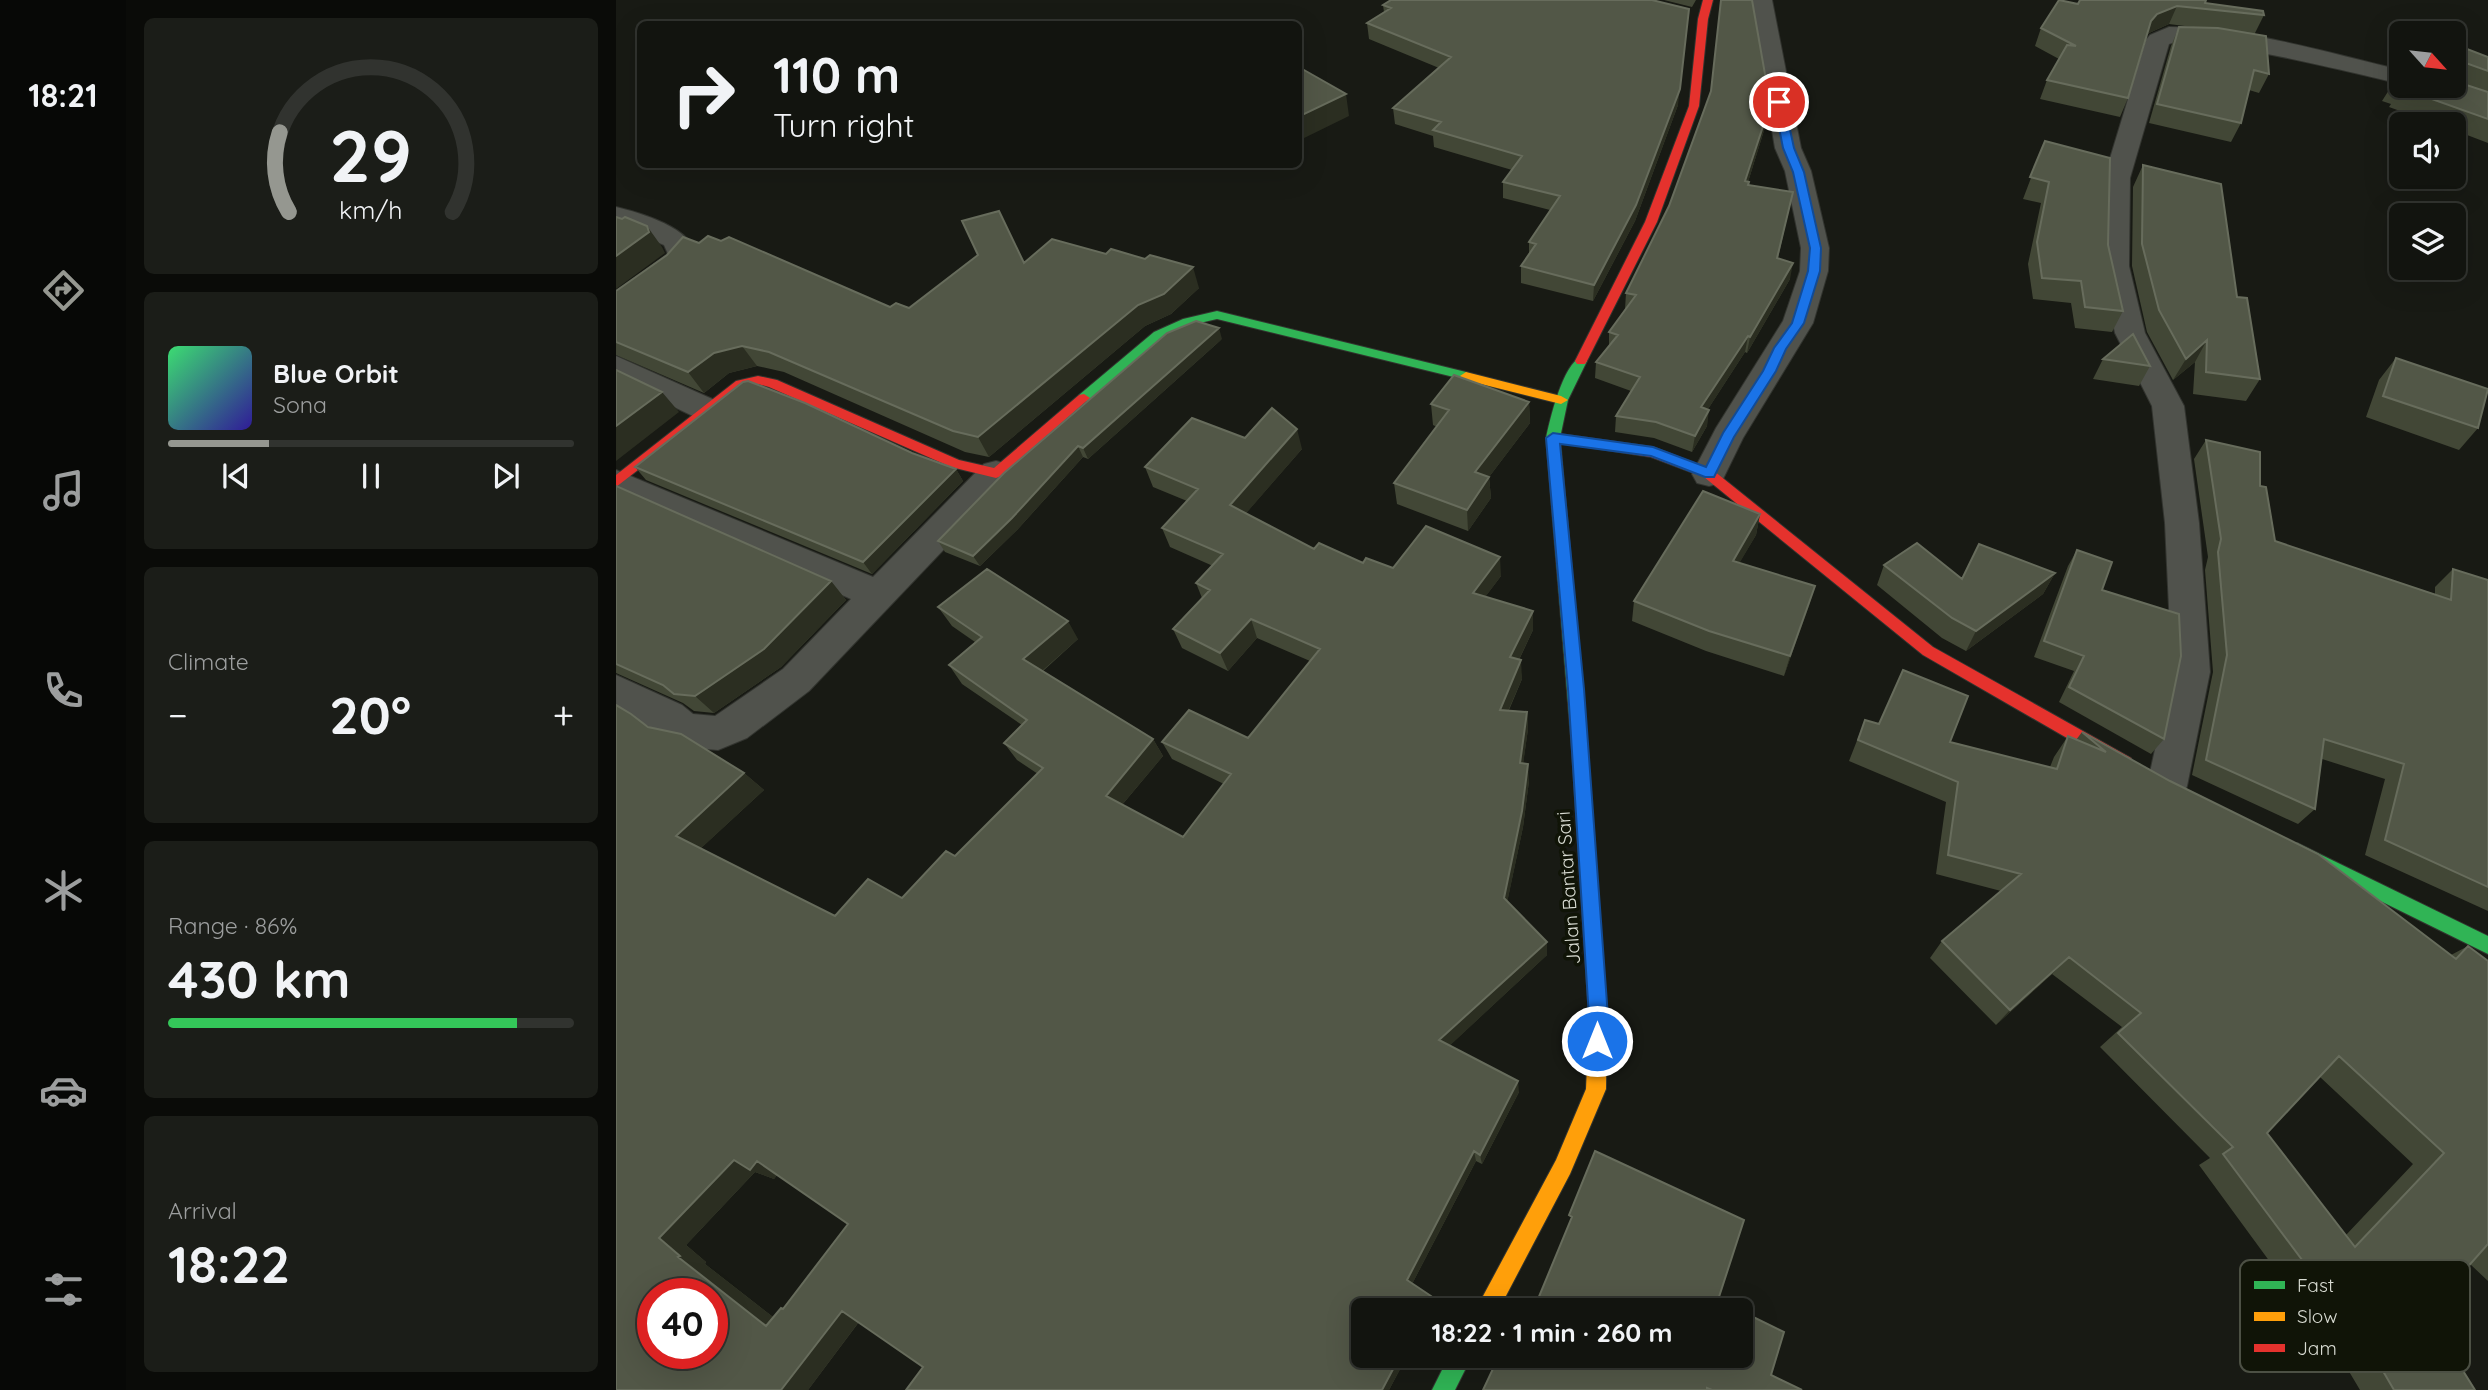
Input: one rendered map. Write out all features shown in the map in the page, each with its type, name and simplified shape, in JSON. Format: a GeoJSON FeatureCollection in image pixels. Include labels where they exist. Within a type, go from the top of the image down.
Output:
{"type":"FeatureCollection","features":[{"type":"Feature","properties":{"kind":"street"},"geometry":{"type":"LineString","coordinates":[[1709,474],[1728,436],[1769,371],[1780,348],[1798,323],[1814,271],[1815,248],[1798,172],[1788,148],[1761,0]]}},
{"type":"Feature","properties":{"kind":"street","name":"Jalan Bantar Sari"},"geometry":{"type":"LineString","coordinates":[[1493,1298],[1563,1167],[1596,1089],[1596,990],[1576,689],[1553,438],[1561,400],[1651,222],[1693,106],[1697,11]]}},
{"type":"Feature","properties":{"kind":"street"},"geometry":{"type":"LineString","coordinates":[[1553,438],[1653,452],[1709,474],[1928,651],[2161,783],[2191,672],[2182,523],[2168,407],[2130,333],[2115,266],[2117,178],[2158,40],[2169,34],[2188,34],[2280,49],[2389,74]]}},
{"type":"Feature","properties":{"kind":"street"},"geometry":{"type":"LineString","coordinates":[[616,215],[674,239],[681,246],[682,257],[671,268],[616,306]]}},
{"type":"Feature","properties":{"kind":"street"},"geometry":{"type":"LineString","coordinates":[[616,691],[668,717],[684,730],[718,733],[733,726],[796,680],[996,473],[1158,335],[1186,321],[1217,315],[1561,400]]}},
{"type":"Feature","properties":{"kind":"street"},"geometry":{"type":"LineString","coordinates":[[617,367],[708,410]]}},
{"type":"Feature","properties":{"kind":"street"},"geometry":{"type":"LineString","coordinates":[[880,596],[616,482],[741,384],[758,380],[772,383],[956,464],[996,473]]}},
{"type":"Feature","properties":{"kind":"street"},"geometry":{"type":"LineString","coordinates":[[2278,841],[2488,945]]}},
{"type":"Feature","properties":{"kind":"street"},"geometry":{"type":"LineString","coordinates":[[1443,1390],[1455,1368]]}},
{"type":"Feature","properties":{"kind":"building"},"geometry":{"type":"Polygon","coordinates":[[[1391,0],[1652,0],[1689,9],[1680,89],[1636,205],[1594,285],[1521,266],[1536,244],[1529,242],[1560,196],[1503,182],[1522,156],[1433,130],[1441,122],[1393,108],[1451,57],[1367,23],[1391,8],[1383,5],[1391,0]]]}},
{"type":"Feature","properties":{"kind":"building"},"geometry":{"type":"Polygon","coordinates":[[[1721,0],[1752,0],[1769,108],[1745,181],[1749,182],[1748,185],[1793,192],[1777,258],[1793,263],[1750,337],[1748,336],[1701,407],[1709,410],[1695,436],[1656,422],[1616,416],[1640,377],[1596,362],[1618,335],[1609,332],[1636,295],[1626,293],[1669,206],[1711,91],[1721,0]]]}},
{"type":"Feature","properties":{"kind":"building"},"geometry":{"type":"Polygon","coordinates":[[[2059,0],[2078,4],[2080,0],[2206,0],[2205,3],[2263,11],[2264,15],[2177,6],[2157,14],[2151,21],[2128,98],[2047,80],[2067,45],[2076,46],[2041,28],[2059,0]]]}},
{"type":"Feature","properties":{"kind":"building"},"geometry":{"type":"Polygon","coordinates":[[[2179,27],[2218,28],[2266,36],[2269,74],[2254,70],[2241,123],[2157,104],[2179,27]]]}},
{"type":"Feature","properties":{"kind":"building"},"geometry":{"type":"Polygon","coordinates":[[[2466,49],[2488,57],[2488,71],[2466,63],[2466,49]]]}},
{"type":"Feature","properties":{"kind":"building"},"geometry":{"type":"Polygon","coordinates":[[[1304,70],[1346,94],[1302,115],[1304,70]]]}},
{"type":"Feature","properties":{"kind":"building"},"geometry":{"type":"Polygon","coordinates":[[[2466,85],[2488,92],[2488,119],[2429,98],[2466,98],[2466,85]]]}},
{"type":"Feature","properties":{"kind":"building"},"geometry":{"type":"Polygon","coordinates":[[[2045,141],[2110,158],[2108,245],[2123,311],[2085,307],[2081,281],[2042,278],[2037,242],[2049,182],[2030,177],[2045,141]]]}},
{"type":"Feature","properties":{"kind":"building"},"geometry":{"type":"Polygon","coordinates":[[[2143,165],[2221,184],[2237,297],[2247,298],[2260,379],[2206,372],[2207,340],[2186,359],[2159,310],[2142,244],[2143,165]]]}},
{"type":"Feature","properties":{"kind":"building"},"geometry":{"type":"Polygon","coordinates":[[[999,211],[1024,263],[1052,239],[1106,254],[1111,249],[1145,259],[1150,255],[1193,267],[1164,294],[1138,305],[978,437],[953,431],[769,352],[742,346],[714,353],[688,372],[616,342],[616,291],[667,255],[683,237],[699,243],[708,236],[721,241],[729,237],[890,307],[896,303],[909,308],[978,255],[962,221],[999,211]]]}},
{"type":"Feature","properties":{"kind":"building"},"geometry":{"type":"Polygon","coordinates":[[[616,217],[625,217],[647,226],[649,232],[616,256],[616,217]]]}},
{"type":"Feature","properties":{"kind":"building"},"geometry":{"type":"Polygon","coordinates":[[[1196,321],[1219,328],[1083,448],[1078,446],[973,556],[938,541],[1004,473],[1167,333],[1196,321]]]}},
{"type":"Feature","properties":{"kind":"building"},"geometry":{"type":"Polygon","coordinates":[[[2133,334],[2150,366],[2103,359],[2133,334]]]}},
{"type":"Feature","properties":{"kind":"building"},"geometry":{"type":"Polygon","coordinates":[[[2396,358],[2488,389],[2478,428],[2383,396],[2396,358]]]}},
{"type":"Feature","properties":{"kind":"building"},"geometry":{"type":"Polygon","coordinates":[[[616,370],[662,392],[616,426],[616,370]]]}},
{"type":"Feature","properties":{"kind":"building"},"geometry":{"type":"Polygon","coordinates":[[[1454,375],[1529,402],[1475,472],[1489,477],[1467,510],[1394,483],[1449,410],[1431,404],[1454,375]]]}},
{"type":"Feature","properties":{"kind":"building"},"geometry":{"type":"Polygon","coordinates":[[[748,381],[805,403],[912,453],[956,469],[863,562],[635,467],[743,382],[748,381]]]}},
{"type":"Feature","properties":{"kind":"building"},"geometry":{"type":"Polygon","coordinates":[[[1272,408],[1297,429],[1230,505],[1314,549],[1319,543],[1363,563],[1366,558],[1393,568],[1426,526],[1500,557],[1473,593],[1533,611],[1510,657],[1521,660],[1500,710],[1527,712],[1520,763],[1528,764],[1522,811],[1504,898],[1547,942],[1439,1040],[1518,1081],[1480,1155],[1474,1151],[1407,1280],[1431,1296],[1430,1298],[1351,1298],[1351,1368],[1394,1368],[1382,1390],[906,1390],[923,1367],[842,1311],[781,1390],[616,1390],[616,705],[648,727],[681,734],[744,773],[676,836],[835,916],[868,879],[902,898],[946,851],[955,856],[1043,768],[1004,743],[1027,720],[949,665],[982,637],[938,607],[987,569],[1068,621],[1023,659],[1153,739],[1106,796],[1183,837],[1231,774],[1162,742],[1189,710],[1248,738],[1320,649],[1251,619],[1220,653],[1173,629],[1210,590],[1196,583],[1223,554],[1162,528],[1198,489],[1145,467],[1192,418],[1245,438],[1272,408]],[[734,1160],[659,1238],[705,1278],[637,1278],[637,1369],[728,1369],[728,1296],[766,1326],[781,1308],[783,1309],[848,1224],[757,1161],[750,1170],[734,1160]]]}},
{"type":"Feature","properties":{"kind":"building"},"geometry":{"type":"Polygon","coordinates":[[[2206,440],[2260,452],[2260,486],[2266,487],[2275,541],[2451,600],[2453,569],[2488,580],[2488,887],[2385,840],[2404,764],[2324,739],[2315,809],[2206,760],[2227,655],[2218,552],[2221,539],[2206,440]]]}},
{"type":"Feature","properties":{"kind":"building"},"geometry":{"type":"Polygon","coordinates":[[[616,486],[831,581],[764,649],[695,696],[674,694],[663,685],[616,664],[616,486]]]}},
{"type":"Feature","properties":{"kind":"building"},"geometry":{"type":"Polygon","coordinates":[[[1703,491],[1760,514],[1733,561],[1815,586],[1790,656],[1709,631],[1634,601],[1703,491]]]}},
{"type":"Feature","properties":{"kind":"building"},"geometry":{"type":"Polygon","coordinates":[[[1917,543],[1962,579],[1979,544],[2055,573],[1976,631],[1952,618],[1884,565],[1917,543]]]}},
{"type":"Feature","properties":{"kind":"building"},"geometry":{"type":"Polygon","coordinates":[[[2077,550],[2112,562],[2102,590],[2179,614],[2181,656],[2164,739],[2069,687],[2084,656],[2044,641],[2077,550]]]}},
{"type":"Feature","properties":{"kind":"building"},"geometry":{"type":"Polygon","coordinates":[[[1903,670],[1968,696],[1950,742],[2057,769],[2068,736],[2106,752],[2082,732],[2170,781],[2318,854],[2456,959],[2468,946],[2488,961],[2488,1244],[2470,1264],[2470,1260],[2302,1260],[2223,1154],[2233,1147],[2118,1033],[2141,1013],[2069,957],[2010,1010],[1942,941],[2021,874],[1948,855],[1958,782],[1858,740],[1865,720],[1879,724],[1903,670]],[[2339,1056],[2267,1133],[2355,1247],[2444,1153],[2339,1056]]]}},
{"type":"Feature","properties":{"kind":"building"},"geometry":{"type":"Polygon","coordinates":[[[1595,1151],[1744,1220],[1719,1298],[1538,1298],[1572,1217],[1569,1215],[1595,1151]]]}},
{"type":"Feature","properties":{"kind":"building"},"geometry":{"type":"Polygon","coordinates":[[[1753,1317],[1784,1332],[1771,1375],[1802,1390],[1707,1388],[1483,1390],[1493,1368],[1753,1368],[1753,1317]]]}},
{"type":"Feature","properties":{"kind":"building"},"geometry":{"type":"Polygon","coordinates":[[[2384,1372],[2464,1372],[2475,1390],[2394,1390],[2384,1372]]]}},
{"type":"Feature","properties":{"kind":"traffic: fast"},"geometry":{"type":"LineString","coordinates":[[1084,398],[1158,335],[1187,322],[1217,315],[1466,376]]}},
{"type":"Feature","properties":{"kind":"traffic: fast"},"geometry":{"type":"LineString","coordinates":[[1580,751],[1553,438],[1561,400],[1581,361]]}},
{"type":"Feature","properties":{"kind":"traffic: fast"},"geometry":{"type":"LineString","coordinates":[[2297,851],[2488,945]]}},
{"type":"Feature","properties":{"kind":"traffic: fast"},"geometry":{"type":"LineString","coordinates":[[1443,1390],[1455,1368]]}},
{"type":"Feature","properties":{"kind":"traffic: slow"},"geometry":{"type":"LineString","coordinates":[[1466,376],[1561,400]]}},
{"type":"Feature","properties":{"kind":"traffic: slow"},"geometry":{"type":"LineString","coordinates":[[1493,1298],[1563,1167],[1596,1089],[1598,1018],[1580,751]]}},
{"type":"Feature","properties":{"kind":"traffic: jam"},"geometry":{"type":"LineString","coordinates":[[1581,361],[1651,222],[1694,106],[1703,19],[1708,0]]}},
{"type":"Feature","properties":{"kind":"traffic: jam"},"geometry":{"type":"LineString","coordinates":[[616,482],[741,384],[758,380],[772,383],[956,464],[996,473],[1084,398]]}},
{"type":"Feature","properties":{"kind":"traffic: jam"},"geometry":{"type":"LineString","coordinates":[[1553,438],[1653,452],[1709,474],[1928,651],[2125,763]]}},
{"type":"Feature","properties":{"kind":"route"},"geometry":{"type":"LineString","coordinates":[[1597,1041],[1598,1017],[1576,689],[1553,438],[1653,452],[1709,474],[1728,436],[1769,371],[1780,348],[1798,323],[1814,271],[1815,248],[1798,172],[1788,148],[1779,102]]}}]}
